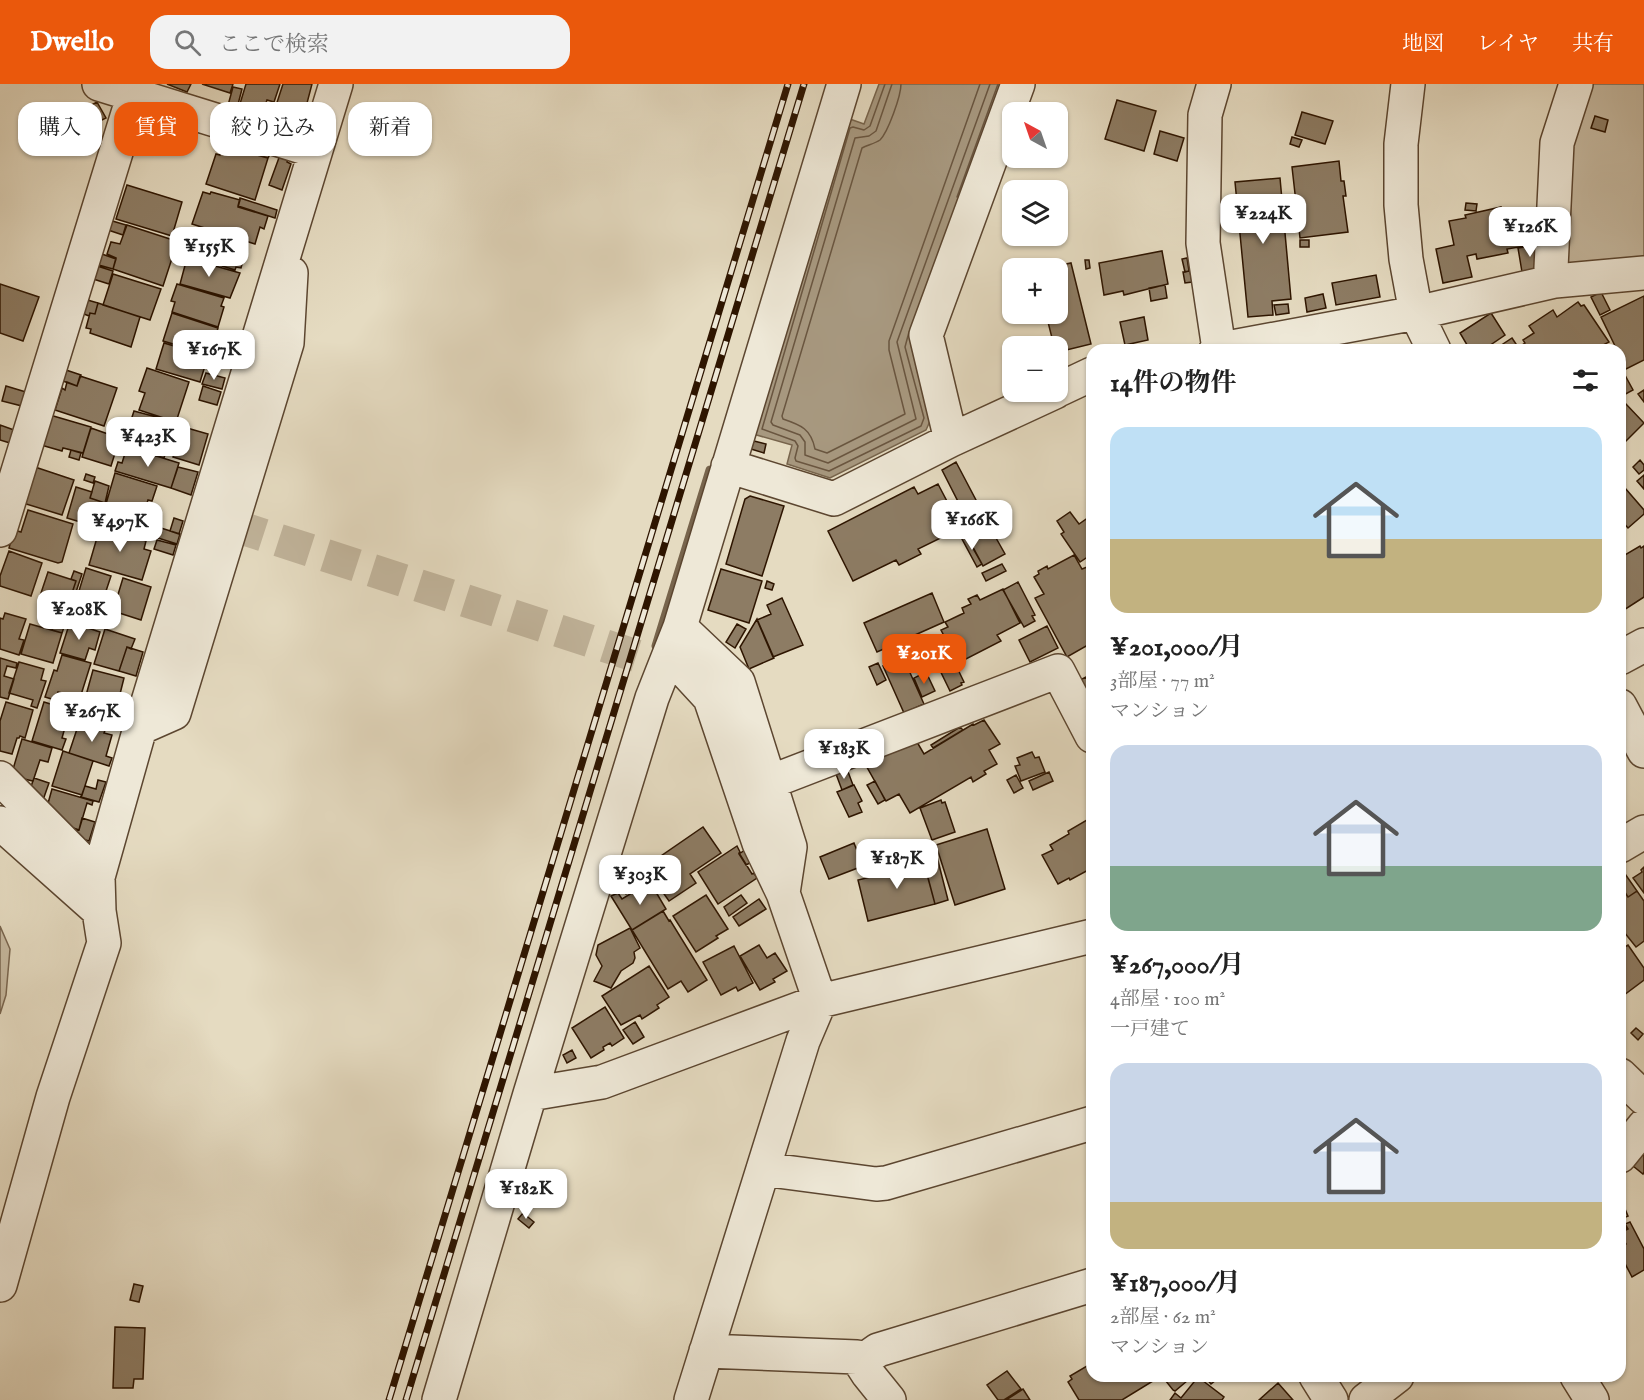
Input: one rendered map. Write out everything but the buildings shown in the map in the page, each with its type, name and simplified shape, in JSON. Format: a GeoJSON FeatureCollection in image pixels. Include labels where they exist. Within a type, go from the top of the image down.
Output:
{"type":"FeatureCollection","features":[{"type":"Feature","properties":{"kind":"street"},"geometry":{"type":"LineString","coordinates":[[99,84],[135,89],[210,115]]}},
{"type":"Feature","properties":{"kind":"street"},"geometry":{"type":"LineString","coordinates":[[330,102],[336,84]]}},
{"type":"Feature","properties":{"kind":"street"},"geometry":{"type":"LineString","coordinates":[[439,1400],[652,698],[680,627],[843,84]]}},
{"type":"Feature","properties":{"kind":"street"},"geometry":{"type":"LineString","coordinates":[[951,440],[926,335],[1018,84]]}},
{"type":"Feature","properties":{"kind":"street"},"geometry":{"type":"LineString","coordinates":[[1214,84],[1204,115],[1203,243],[1216,344]]}},
{"type":"Feature","properties":{"kind":"street"},"geometry":{"type":"LineString","coordinates":[[1408,84],[1401,144],[1401,206],[1406,259],[1416,313],[1431,344]]}},
{"type":"Feature","properties":{"kind":"street"},"geometry":{"type":"LineString","coordinates":[[1555,281],[1551,268],[1557,143],[1576,84]]}},
{"type":"Feature","properties":{"kind":"street"},"geometry":{"type":"LineString","coordinates":[[0,530],[135,89]]}},
{"type":"Feature","properties":{"kind":"street"},"geometry":{"type":"LineString","coordinates":[[0,1285],[53,1097],[104,943],[99,911],[99,877],[140,728],[313,156]]}},
{"type":"Feature","properties":{"kind":"street"},"geometry":{"type":"LineString","coordinates":[[1245,344],[1416,313],[1555,281],[1644,273]]}},
{"type":"Feature","properties":{"kind":"street"},"geometry":{"type":"LineString","coordinates":[[1068,385],[1086,377]]}},
{"type":"Feature","properties":{"kind":"street"},"geometry":{"type":"LineString","coordinates":[[728,466],[834,499],[1032,402]]}},
{"type":"Feature","properties":{"kind":"street"},"geometry":{"type":"LineString","coordinates":[[680,627],[738,682],[790,847],[783,893]]}},
{"type":"Feature","properties":{"kind":"street"},"geometry":{"type":"LineString","coordinates":[[1626,655],[1644,645]]}},
{"type":"Feature","properties":{"kind":"street"},"geometry":{"type":"LineString","coordinates":[[770,782],[1058,671],[1086,725]]}},
{"type":"Feature","properties":{"kind":"street"},"geometry":{"type":"LineString","coordinates":[[686,672],[710,698],[759,843],[783,893],[820,1001],[802,1041],[691,1400]]}},
{"type":"Feature","properties":{"kind":"street"},"geometry":{"type":"LineString","coordinates":[[1626,717],[1644,751]]}},
{"type":"Feature","properties":{"kind":"street"},"geometry":{"type":"LineString","coordinates":[[0,778],[99,877]]}},
{"type":"Feature","properties":{"kind":"street"},"geometry":{"type":"LineString","coordinates":[[0,823],[99,911]]}},
{"type":"Feature","properties":{"kind":"street"},"geometry":{"type":"LineString","coordinates":[[1626,842],[1644,832]]}},
{"type":"Feature","properties":{"kind":"street"},"geometry":{"type":"LineString","coordinates":[[530,1094],[602,1082],[820,1001],[1086,937]]}},
{"type":"Feature","properties":{"kind":"street"},"geometry":{"type":"LineString","coordinates":[[1626,1081],[1644,1098]]}},
{"type":"Feature","properties":{"kind":"street"},"geometry":{"type":"LineString","coordinates":[[763,1169],[876,1184],[886,1183],[1086,1125]]}},
{"type":"Feature","properties":{"kind":"street"},"geometry":{"type":"LineString","coordinates":[[1626,1148],[1644,1126]]}},
{"type":"Feature","properties":{"kind":"street"},"geometry":{"type":"LineString","coordinates":[[861,1362],[878,1350],[1086,1287]]}},
{"type":"Feature","properties":{"kind":"street"},"geometry":{"type":"LineString","coordinates":[[706,1351],[857,1357],[889,1400]]}},
{"type":"Feature","properties":{"kind":"street"},"geometry":{"type":"LineString","coordinates":[[1320,1382],[1331,1400]]}},
{"type":"Feature","properties":{"kind":"street"},"geometry":{"type":"LineString","coordinates":[[1366,1400],[1389,1382]]}},
{"type":"Feature","properties":{"kind":"street"},"geometry":{"type":"LineString","coordinates":[[1581,1382],[1592,1400]]}},
{"type":"Feature","properties":{"kind":"shaded area"},"geometry":{"type":"Polygon","coordinates":[[[1585,84],[1644,84],[1644,256],[1573,270],[1561,261],[1560,210],[1585,84]]]}},
{"type":"Feature","properties":{"kind":"shaded area"},"geometry":{"type":"Polygon","coordinates":[[[0,926],[10,949],[6,995],[0,1014],[0,926]]]}},
{"type":"Feature","properties":{"kind":"water"},"geometry":{"type":"Polygon","coordinates":[[[879,84],[1004,84],[911,345],[931,419],[926,430],[830,478],[787,464],[792,445],[753,434],[847,118],[864,124],[879,84]]]}},
{"type":"Feature","properties":{"kind":"waterway"},"geometry":{"type":"LineString","coordinates":[[656,646],[710,470]]}},
{"type":"Feature","properties":{"kind":"tunnel"},"geometry":{"type":"LineString","coordinates":[[232,525],[686,672]]}},
{"type":"Feature","properties":{"kind":"railway"},"geometry":{"type":"LineString","coordinates":[[389,1400],[788,84]]}},
{"type":"Feature","properties":{"kind":"railway"},"geometry":{"type":"LineString","coordinates":[[406,1400],[804,84]]}}]}
